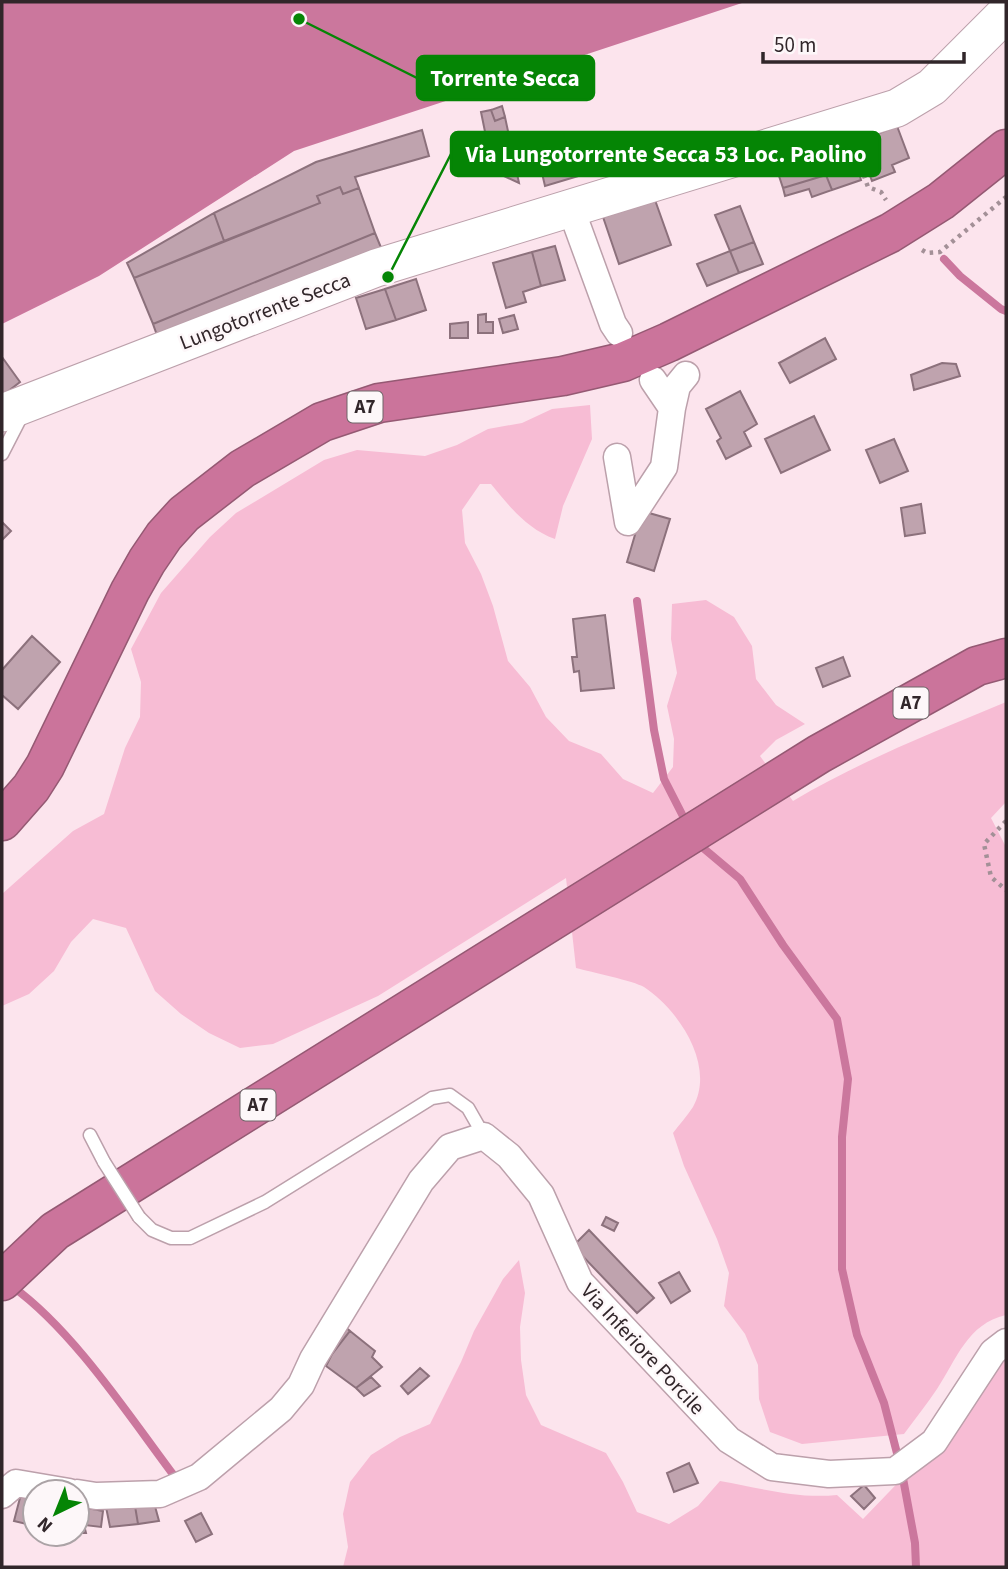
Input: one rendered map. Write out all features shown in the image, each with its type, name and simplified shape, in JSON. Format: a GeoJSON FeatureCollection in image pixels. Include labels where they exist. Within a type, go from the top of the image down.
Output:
{"type":"FeatureCollection","features":[{"type":"Feature","properties":{"kind":"highway","name":"A7"},"geometry":{"type":"LineString","coordinates":[[2,821],[31,788],[45,766],[147,561],[184,514],[242,469],[322,422],[379,403],[563,376],[623,362],[890,233],[941,201],[1006,149]]}},
{"type":"Feature","properties":{"kind":"highway","name":"A7"},"geometry":{"type":"LineString","coordinates":[[2,1281],[55,1231],[819,754],[977,666],[1006,658]]}},
{"type":"Feature","properties":{"kind":"main road","name":"Lungotorrente Secca"},"geometry":{"type":"LineString","coordinates":[[15,408],[376,268],[897,108],[932,87],[1006,13]]}},
{"type":"Feature","properties":{"kind":"street"},"geometry":{"type":"LineString","coordinates":[[571,209],[613,324],[619,333]]}},
{"type":"Feature","properties":{"kind":"street"},"geometry":{"type":"LineString","coordinates":[[617,457],[628,522],[664,467],[677,386],[686,374]]}},
{"type":"Feature","properties":{"kind":"street"},"geometry":{"type":"LineString","coordinates":[[653,380],[672,408]]}},
{"type":"Feature","properties":{"kind":"street"},"geometry":{"type":"LineString","coordinates":[[91,1495],[160,1494],[199,1477],[281,1409],[301,1385],[313,1359],[421,1181],[450,1147],[484,1136]]}},
{"type":"Feature","properties":{"kind":"street","name":"Via Inferiore Porcile"},"geometry":{"type":"LineString","coordinates":[[484,1136],[509,1156],[541,1195],[580,1282],[729,1440],[772,1467],[829,1474],[895,1471],[934,1441],[993,1352],[1006,1342]]}},
{"type":"Feature","properties":{"kind":"street"},"geometry":{"type":"LineString","coordinates":[[2,1495],[16,1483],[21,1484]]}},
{"type":"Feature","properties":{"kind":"lane"},"geometry":{"type":"LineString","coordinates":[[2,454],[15,408]]}},
{"type":"Feature","properties":{"kind":"lane"},"geometry":{"type":"LineString","coordinates":[[90,1135],[139,1217],[152,1230],[171,1238],[190,1238],[265,1202],[432,1098],[450,1095],[468,1108],[484,1136]]}},
{"type":"Feature","properties":{"kind":"path"},"geometry":{"type":"LineString","coordinates":[[868,187],[881,192],[886,202]]}},
{"type":"Feature","properties":{"kind":"path"},"geometry":{"type":"LineString","coordinates":[[918,249],[927,253],[940,252],[1006,197]]}},
{"type":"Feature","properties":{"kind":"path"},"geometry":{"type":"LineString","coordinates":[[1006,821],[984,844],[991,877],[1006,890]]}},
{"type":"Feature","properties":{"kind":"shaded area"},"geometry":{"type":"Polygon","coordinates":[[[2,2],[745,2],[294,151],[99,276],[2,324],[2,2]]]}},
{"type":"Feature","properties":{"kind":"shaded area"},"geometry":{"type":"Polygon","coordinates":[[[590,405],[592,439],[563,506],[555,539],[527,523],[491,484],[480,484],[462,510],[465,543],[493,606],[508,661],[530,687],[546,717],[569,741],[601,754],[623,779],[653,793],[673,767],[674,739],[667,706],[677,673],[671,639],[672,604],[706,600],[734,617],[752,646],[756,679],[776,705],[805,724],[776,740],[760,756],[793,801],[871,760],[1006,702],[1006,802],[991,818],[1006,847],[1006,1315],[982,1326],[972,1334],[904,1434],[802,1444],[770,1432],[759,1399],[758,1365],[745,1334],[724,1306],[729,1273],[673,1133],[693,1107],[699,1091],[697,1057],[681,1024],[657,997],[644,987],[576,968],[566,878],[378,996],[273,1044],[240,1048],[209,1033],[181,1014],[155,991],[126,928],[93,919],[71,942],[54,971],[29,994],[2,1006],[2,894],[73,831],[104,814],[125,748],[140,717],[141,682],[131,649],[161,593],[210,537],[236,513],[324,460],[357,450],[425,456],[457,445],[488,429],[522,423],[552,409],[590,405]]]}},
{"type":"Feature","properties":{"kind":"shaded area"},"geometry":{"type":"Polygon","coordinates":[[[519,1260],[525,1293],[520,1327],[521,1360],[526,1395],[541,1425],[606,1453],[637,1512],[669,1524],[698,1506],[720,1481],[793,1494],[837,1495],[863,1519],[914,1466],[1006,1353],[1006,1567],[343,1567],[348,1547],[343,1514],[350,1482],[371,1455],[400,1437],[430,1424],[474,1331],[503,1279],[519,1260]]]}},
{"type":"Feature","properties":{"kind":"building"},"geometry":{"type":"Polygon","coordinates":[[[502,106],[505,117],[495,121],[491,110],[502,106]]]}},
{"type":"Feature","properties":{"kind":"building"},"geometry":{"type":"Polygon","coordinates":[[[491,110],[495,121],[505,117],[519,183],[493,171],[481,112],[491,110]]]}},
{"type":"Feature","properties":{"kind":"building"},"geometry":{"type":"Polygon","coordinates":[[[897,126],[909,158],[892,165],[895,172],[872,181],[857,142],[897,126]]]}},
{"type":"Feature","properties":{"kind":"building"},"geometry":{"type":"Polygon","coordinates":[[[422,130],[429,156],[355,177],[359,188],[343,194],[340,187],[317,196],[320,203],[224,241],[214,213],[316,162],[422,130]]]}},
{"type":"Feature","properties":{"kind":"building"},"geometry":{"type":"Polygon","coordinates":[[[578,139],[585,174],[545,186],[537,152],[578,139]]]}},
{"type":"Feature","properties":{"kind":"building"},"geometry":{"type":"Polygon","coordinates":[[[816,148],[826,175],[783,188],[774,161],[816,148]]]}},
{"type":"Feature","properties":{"kind":"building"},"geometry":{"type":"Polygon","coordinates":[[[855,160],[861,180],[832,190],[824,170],[855,160]]]}},
{"type":"Feature","properties":{"kind":"building"},"geometry":{"type":"Polygon","coordinates":[[[826,175],[832,190],[812,197],[809,189],[785,196],[783,188],[826,175]]]}},
{"type":"Feature","properties":{"kind":"building"},"geometry":{"type":"Polygon","coordinates":[[[340,187],[343,194],[359,188],[375,233],[153,324],[134,278],[320,203],[317,196],[340,187]]]}},
{"type":"Feature","properties":{"kind":"building"},"geometry":{"type":"Polygon","coordinates":[[[655,200],[671,245],[619,264],[603,217],[655,200]]]}},
{"type":"Feature","properties":{"kind":"building"},"geometry":{"type":"Polygon","coordinates":[[[740,206],[754,242],[730,251],[715,215],[740,206]]]}},
{"type":"Feature","properties":{"kind":"building"},"geometry":{"type":"Polygon","coordinates":[[[214,213],[224,241],[134,278],[127,263],[214,213]]]}},
{"type":"Feature","properties":{"kind":"building"},"geometry":{"type":"Polygon","coordinates":[[[375,233],[382,250],[158,338],[153,324],[375,233]]]}},
{"type":"Feature","properties":{"kind":"building"},"geometry":{"type":"Polygon","coordinates":[[[754,242],[763,264],[739,273],[730,251],[754,242]]]}},
{"type":"Feature","properties":{"kind":"building"},"geometry":{"type":"Polygon","coordinates":[[[555,246],[565,280],[541,286],[532,252],[555,246]]]}},
{"type":"Feature","properties":{"kind":"building"},"geometry":{"type":"Polygon","coordinates":[[[730,251],[739,273],[707,286],[697,264],[730,251]]]}},
{"type":"Feature","properties":{"kind":"building"},"geometry":{"type":"Polygon","coordinates":[[[532,252],[541,286],[523,292],[526,302],[506,308],[493,263],[532,252]]]}},
{"type":"Feature","properties":{"kind":"building"},"geometry":{"type":"Polygon","coordinates":[[[416,279],[426,310],[396,320],[385,289],[416,279]]]}},
{"type":"Feature","properties":{"kind":"building"},"geometry":{"type":"Polygon","coordinates":[[[385,289],[396,320],[366,329],[356,298],[385,289]]]}},
{"type":"Feature","properties":{"kind":"building"},"geometry":{"type":"Polygon","coordinates":[[[486,314],[486,322],[493,322],[493,333],[478,333],[478,315],[486,314]]]}},
{"type":"Feature","properties":{"kind":"building"},"geometry":{"type":"Polygon","coordinates":[[[514,315],[518,329],[503,333],[499,319],[514,315]]]}},
{"type":"Feature","properties":{"kind":"building"},"geometry":{"type":"Polygon","coordinates":[[[468,322],[468,338],[450,338],[450,324],[468,322]]]}},
{"type":"Feature","properties":{"kind":"building"},"geometry":{"type":"Polygon","coordinates":[[[825,338],[836,359],[790,383],[779,363],[825,338]]]}},
{"type":"Feature","properties":{"kind":"building"},"geometry":{"type":"Polygon","coordinates":[[[2,357],[20,382],[2,396],[2,357]]]}},
{"type":"Feature","properties":{"kind":"building"},"geometry":{"type":"Polygon","coordinates":[[[942,363],[956,364],[960,376],[914,390],[911,375],[942,363]]]}},
{"type":"Feature","properties":{"kind":"building"},"geometry":{"type":"Polygon","coordinates":[[[740,391],[757,424],[744,432],[751,446],[726,459],[717,441],[721,438],[706,409],[740,391]]]}},
{"type":"Feature","properties":{"kind":"building"},"geometry":{"type":"Polygon","coordinates":[[[814,416],[830,450],[781,473],[765,439],[814,416]]]}},
{"type":"Feature","properties":{"kind":"building"},"geometry":{"type":"Polygon","coordinates":[[[894,439],[908,471],[880,483],[866,450],[894,439]]]}},
{"type":"Feature","properties":{"kind":"building"},"geometry":{"type":"Polygon","coordinates":[[[921,504],[925,533],[905,536],[901,508],[921,504]]]}},
{"type":"Feature","properties":{"kind":"building"},"geometry":{"type":"Polygon","coordinates":[[[642,511],[670,519],[654,571],[627,562],[642,511]]]}},
{"type":"Feature","properties":{"kind":"building"},"geometry":{"type":"Polygon","coordinates":[[[2,522],[11,531],[2,540],[2,522]]]}},
{"type":"Feature","properties":{"kind":"building"},"geometry":{"type":"Polygon","coordinates":[[[605,615],[614,688],[581,691],[579,671],[574,672],[572,657],[577,657],[573,619],[605,615]]]}},
{"type":"Feature","properties":{"kind":"building"},"geometry":{"type":"Polygon","coordinates":[[[32,636],[60,662],[18,709],[2,695],[2,670],[32,636]]]}},
{"type":"Feature","properties":{"kind":"building"},"geometry":{"type":"Polygon","coordinates":[[[843,657],[850,676],[823,687],[816,668],[843,657]]]}},
{"type":"Feature","properties":{"kind":"building"},"geometry":{"type":"Polygon","coordinates":[[[606,1217],[618,1223],[614,1231],[602,1225],[606,1217]]]}},
{"type":"Feature","properties":{"kind":"building"},"geometry":{"type":"Polygon","coordinates":[[[589,1230],[654,1298],[637,1313],[573,1246],[589,1230]]]}},
{"type":"Feature","properties":{"kind":"building"},"geometry":{"type":"Polygon","coordinates":[[[679,1272],[690,1291],[671,1303],[659,1283],[679,1272]]]}},
{"type":"Feature","properties":{"kind":"building"},"geometry":{"type":"Polygon","coordinates":[[[340,1323],[350,1331],[332,1354],[322,1346],[340,1323]]]}},
{"type":"Feature","properties":{"kind":"building"},"geometry":{"type":"Polygon","coordinates":[[[350,1331],[375,1351],[372,1357],[382,1367],[356,1388],[326,1366],[350,1331]]]}},
{"type":"Feature","properties":{"kind":"building"},"geometry":{"type":"Polygon","coordinates":[[[420,1368],[429,1376],[408,1394],[401,1386],[420,1368]]]}},
{"type":"Feature","properties":{"kind":"building"},"geometry":{"type":"Polygon","coordinates":[[[371,1377],[380,1386],[364,1396],[356,1388],[371,1377]]]}},
{"type":"Feature","properties":{"kind":"building"},"geometry":{"type":"Polygon","coordinates":[[[689,1463],[698,1483],[674,1492],[667,1473],[689,1463]]]}},
{"type":"Feature","properties":{"kind":"building"},"geometry":{"type":"Polygon","coordinates":[[[864,1485],[875,1498],[864,1509],[851,1496],[864,1485]]]}},
{"type":"Feature","properties":{"kind":"building"},"geometry":{"type":"Polygon","coordinates":[[[21,1494],[21,1523],[14,1521],[21,1494]]]}},
{"type":"Feature","properties":{"kind":"building"},"geometry":{"type":"Polygon","coordinates":[[[153,1499],[159,1521],[138,1524],[134,1500],[153,1499]]]}},
{"type":"Feature","properties":{"kind":"building"},"geometry":{"type":"Polygon","coordinates":[[[134,1500],[138,1524],[110,1527],[106,1507],[134,1500]]]}},
{"type":"Feature","properties":{"kind":"building"},"geometry":{"type":"Polygon","coordinates":[[[91,1509],[103,1511],[101,1527],[91,1526],[91,1509]]]}},
{"type":"Feature","properties":{"kind":"building"},"geometry":{"type":"Polygon","coordinates":[[[201,1513],[212,1534],[196,1542],[185,1521],[201,1513]]]}},
{"type":"Feature","properties":{"kind":"waterway"},"geometry":{"type":"LineString","coordinates":[[944,259],[960,276],[1006,311]]}},
{"type":"Feature","properties":{"kind":"waterway"},"geometry":{"type":"LineString","coordinates":[[637,601],[654,730],[664,779],[687,824]]}},
{"type":"Feature","properties":{"kind":"waterway"},"geometry":{"type":"LineString","coordinates":[[696,842],[740,879],[783,945],[837,1019],[848,1079],[842,1137],[842,1269],[857,1335],[884,1403],[899,1461]]}},
{"type":"Feature","properties":{"kind":"waterway"},"geometry":{"type":"LineString","coordinates":[[13,1287],[36,1306],[80,1352],[178,1481]]}},
{"type":"Feature","properties":{"kind":"waterway"},"geometry":{"type":"LineString","coordinates":[[902,1473],[915,1543],[916,1567]]}},
{"type":"Feature","properties":{"kind":"place","name":"Torrente Secca"},"geometry":{"type":"Point","coordinates":[299,19]}},
{"type":"Feature","properties":{"kind":"place","name":"Via Lungotorrente Secca 53 Loc. Paolino"},"geometry":{"type":"Point","coordinates":[388,277]}}]}
